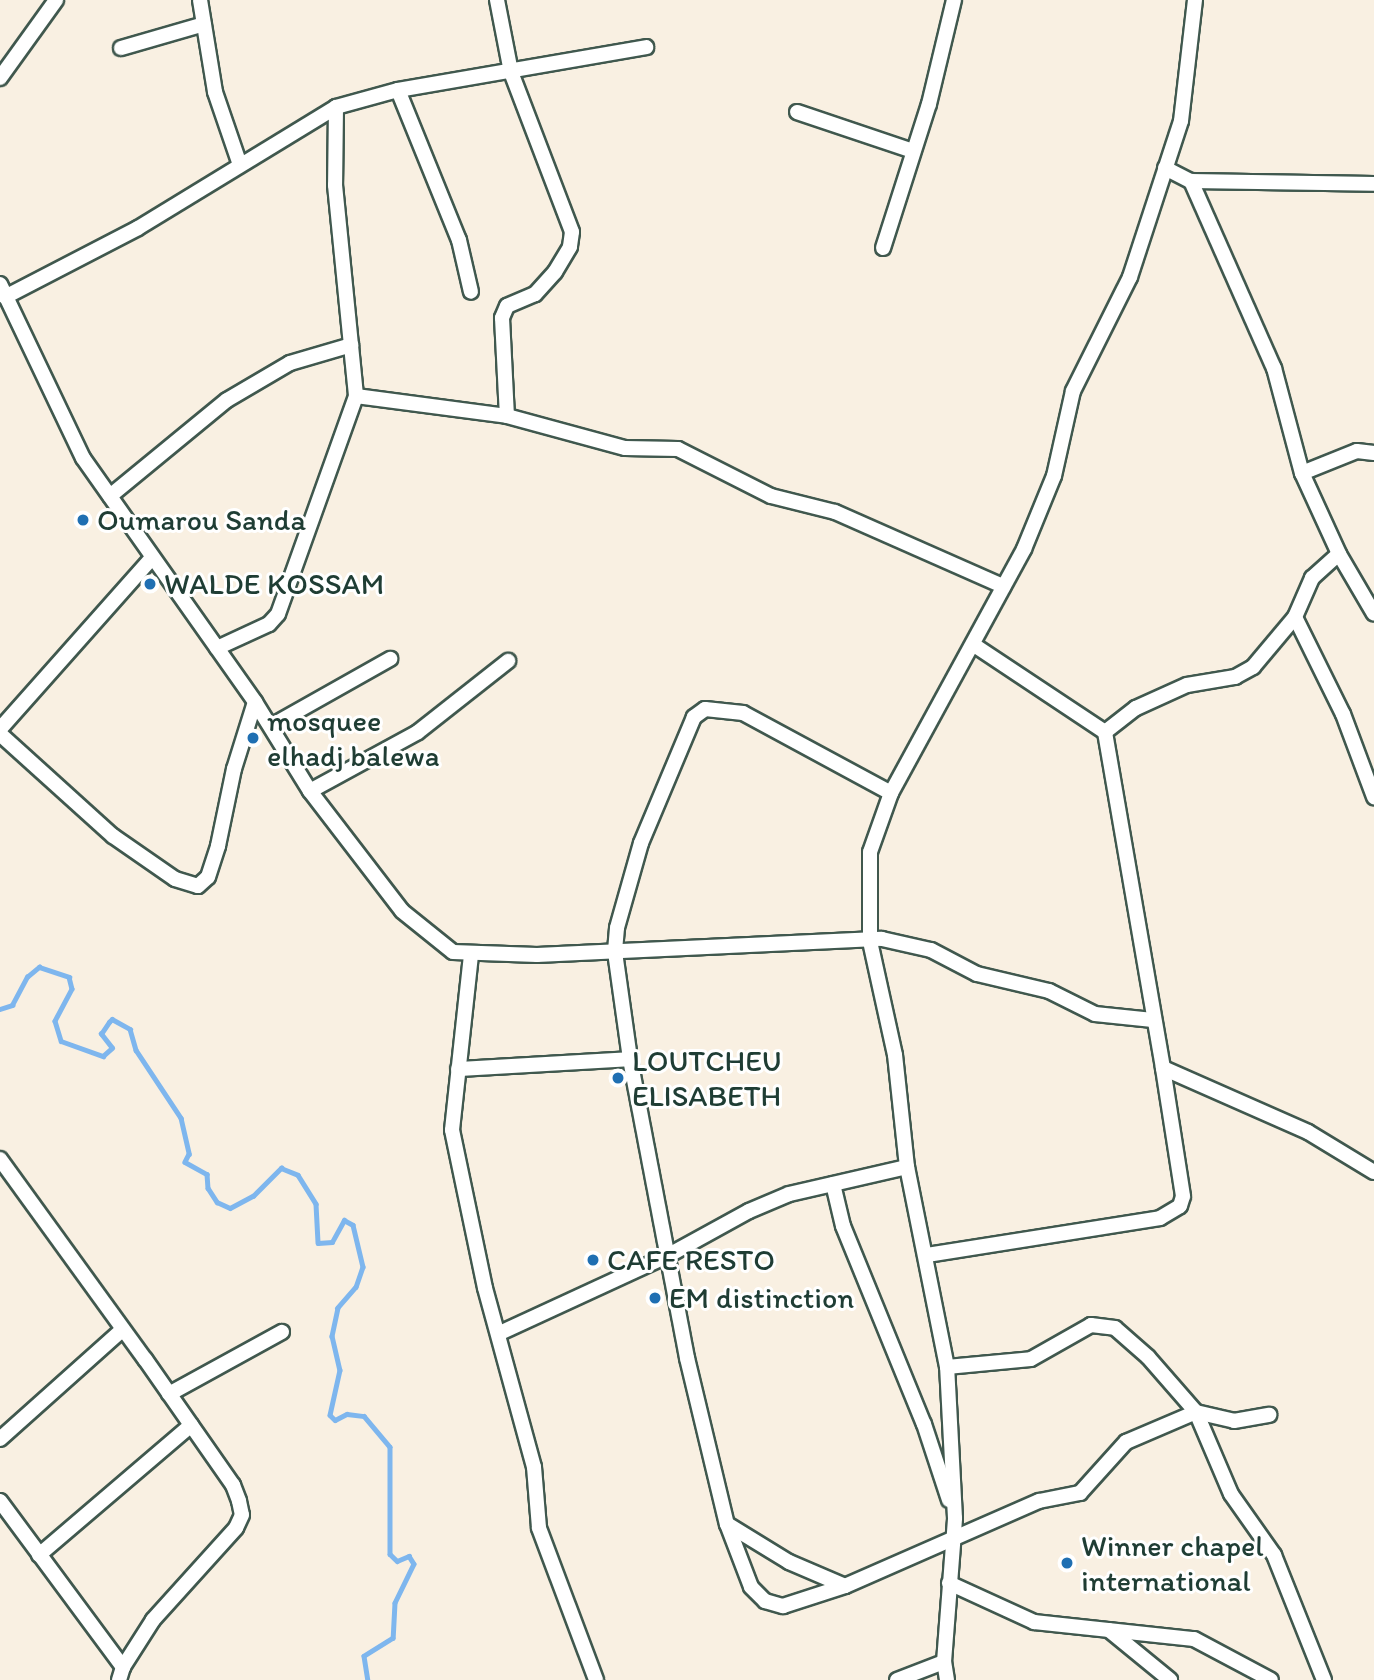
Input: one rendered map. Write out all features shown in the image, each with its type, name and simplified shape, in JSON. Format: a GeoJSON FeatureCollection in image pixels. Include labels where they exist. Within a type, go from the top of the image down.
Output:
{"type":"FeatureCollection","features":[{"type":"Feature","properties":{"kind":"street"},"geometry":{"type":"LineString","coordinates":[[0,78],[56,0]]}},
{"type":"Feature","properties":{"kind":"street"},"geometry":{"type":"LineString","coordinates":[[201,0],[215,92],[240,165]]}},
{"type":"Feature","properties":{"kind":"street"},"geometry":{"type":"LineString","coordinates":[[497,0],[511,72],[572,232],[570,247],[555,272],[535,294],[507,306],[502,318],[507,416]]}},
{"type":"Feature","properties":{"kind":"street"},"geometry":{"type":"LineString","coordinates":[[883,248],[913,151],[954,0]]}},
{"type":"Feature","properties":{"kind":"street"},"geometry":{"type":"LineString","coordinates":[[947,1680],[944,1662],[955,1518],[947,1367],[927,1255],[907,1167],[895,1055],[870,942],[870,852],[891,793],[974,645],[1054,475],[1073,391],[1130,277],[1181,121],[1189,79],[1195,0]]}},
{"type":"Feature","properties":{"kind":"street"},"geometry":{"type":"LineString","coordinates":[[121,48],[204,24]]}},
{"type":"Feature","properties":{"kind":"street"},"geometry":{"type":"LineString","coordinates":[[646,47],[398,90],[336,107],[138,229],[3,291],[83,458],[255,702],[310,791],[402,911],[420,928],[453,951],[471,955],[615,953],[905,942],[976,974],[1049,991],[1095,1014],[1153,1020]]}},
{"type":"Feature","properties":{"kind":"street"},"geometry":{"type":"LineString","coordinates":[[398,90],[458,240],[471,292]]}},
{"type":"Feature","properties":{"kind":"street"},"geometry":{"type":"LineString","coordinates":[[217,648],[269,624],[278,614],[356,396],[335,185],[336,107]]}},
{"type":"Feature","properties":{"kind":"street"},"geometry":{"type":"LineString","coordinates":[[797,112],[913,151]]}},
{"type":"Feature","properties":{"kind":"street"},"geometry":{"type":"LineString","coordinates":[[1165,168],[1191,181],[1374,184]]}},
{"type":"Feature","properties":{"kind":"street"},"geometry":{"type":"LineString","coordinates":[[1191,181],[1275,368],[1302,473],[1339,554],[1374,614]]}},
{"type":"Feature","properties":{"kind":"street"},"geometry":{"type":"LineString","coordinates":[[110,496],[228,400],[290,363],[351,345]]}},
{"type":"Feature","properties":{"kind":"street"},"geometry":{"type":"LineString","coordinates":[[356,396],[507,416],[625,448],[678,449],[771,496],[835,512],[1003,586]]}},
{"type":"Feature","properties":{"kind":"street"},"geometry":{"type":"LineString","coordinates":[[1302,473],[1357,451],[1374,453]]}},
{"type":"Feature","properties":{"kind":"street"},"geometry":{"type":"LineString","coordinates":[[1105,732],[1136,708],[1187,685],[1235,677],[1253,667],[1295,617],[1312,578],[1339,554]]}},
{"type":"Feature","properties":{"kind":"street"},"geometry":{"type":"LineString","coordinates":[[0,729],[152,558]]}},
{"type":"Feature","properties":{"kind":"street"},"geometry":{"type":"LineString","coordinates":[[1295,617],[1343,714],[1374,797]]}},
{"type":"Feature","properties":{"kind":"street"},"geometry":{"type":"LineString","coordinates":[[927,1255],[1173,1214],[1183,1196],[1105,732],[974,645]]}},
{"type":"Feature","properties":{"kind":"street"},"geometry":{"type":"LineString","coordinates":[[271,726],[390,659]]}},
{"type":"Feature","properties":{"kind":"street"},"geometry":{"type":"LineString","coordinates":[[310,791],[418,732],[508,661]]}},
{"type":"Feature","properties":{"kind":"street"},"geometry":{"type":"LineString","coordinates":[[0,734],[113,836],[174,878],[198,886],[208,877],[218,846],[234,769],[255,702]]}},
{"type":"Feature","properties":{"kind":"street"},"geometry":{"type":"LineString","coordinates":[[891,793],[743,713],[705,709],[694,717],[641,843],[617,928],[615,953],[630,1059],[687,1358],[727,1524],[751,1587],[765,1601],[783,1606],[845,1586],[1039,1501],[1080,1493],[1126,1442],[1196,1412],[1234,1421],[1269,1415]]}},
{"type":"Feature","properties":{"kind":"street"},"geometry":{"type":"LineString","coordinates":[[471,955],[452,1130],[485,1288],[500,1333],[534,1467],[539,1528],[596,1680]]}},
{"type":"Feature","properties":{"kind":"street"},"geometry":{"type":"LineString","coordinates":[[458,1069],[630,1059]]}},
{"type":"Feature","properties":{"kind":"street"},"geometry":{"type":"LineString","coordinates":[[1163,1068],[1308,1132],[1374,1172]]}},
{"type":"Feature","properties":{"kind":"street"},"geometry":{"type":"LineString","coordinates":[[0,1159],[233,1485],[242,1515],[236,1528],[153,1620],[121,1674],[0,1500]]}},
{"type":"Feature","properties":{"kind":"street"},"geometry":{"type":"LineString","coordinates":[[500,1333],[669,1255],[749,1211],[789,1194],[907,1167]]}},
{"type":"Feature","properties":{"kind":"street"},"geometry":{"type":"LineString","coordinates":[[833,1184],[843,1226],[919,1412],[955,1518]]}},
{"type":"Feature","properties":{"kind":"street"},"geometry":{"type":"LineString","coordinates":[[947,1367],[1031,1359],[1091,1325],[1105,1324],[1148,1357],[1196,1412],[1231,1494],[1275,1555],[1324,1680]]}},
{"type":"Feature","properties":{"kind":"street"},"geometry":{"type":"LineString","coordinates":[[0,1439],[122,1330]]}},
{"type":"Feature","properties":{"kind":"street"},"geometry":{"type":"LineString","coordinates":[[169,1394],[282,1332]]}},
{"type":"Feature","properties":{"kind":"street"},"geometry":{"type":"LineString","coordinates":[[39,1555],[191,1425]]}},
{"type":"Feature","properties":{"kind":"street"},"geometry":{"type":"LineString","coordinates":[[727,1524],[789,1562],[845,1586]]}},
{"type":"Feature","properties":{"kind":"street"},"geometry":{"type":"LineString","coordinates":[[949,1583],[1034,1622],[1194,1639],[1271,1680]]}},
{"type":"Feature","properties":{"kind":"street"},"geometry":{"type":"LineString","coordinates":[[1107,1629],[1170,1680]]}},
{"type":"Feature","properties":{"kind":"street"},"geometry":{"type":"LineString","coordinates":[[897,1680],[944,1662]]}},
{"type":"Feature","properties":{"kind":"waterway"},"geometry":{"type":"LineString","coordinates":[[0,1009],[12,1005],[27,977],[39,967],[69,977],[72,989],[55,1021],[61,1041],[103,1056],[112,1048],[101,1034],[109,1022],[112,1019],[130,1029],[136,1050],[181,1118],[189,1154],[185,1162],[207,1174],[208,1188],[217,1202],[230,1208],[253,1196],[281,1168],[298,1175],[316,1204],[318,1243],[332,1242],[344,1220],[353,1225],[363,1267],[356,1287],[338,1308],[332,1336],[340,1370],[330,1415],[335,1420],[347,1414],[364,1416],[390,1447],[390,1554],[397,1561],[409,1556],[414,1564],[395,1603],[393,1638],[364,1656],[368,1680]]}},
{"type":"Feature","properties":{"kind":"place","name":"Oumarou Sanda"},"geometry":{"type":"Point","coordinates":[83,520]}},
{"type":"Feature","properties":{"kind":"place","name":"WALDE KOSSAM"},"geometry":{"type":"Point","coordinates":[150,584]}},
{"type":"Feature","properties":{"kind":"place","name":"mosquee elhadj balewa"},"geometry":{"type":"Point","coordinates":[253,738]}},
{"type":"Feature","properties":{"kind":"place","name":"LOUTCHEU ELISABETH"},"geometry":{"type":"Point","coordinates":[618,1078]}},
{"type":"Feature","properties":{"kind":"place","name":"CAFE RESTO"},"geometry":{"type":"Point","coordinates":[593,1260]}},
{"type":"Feature","properties":{"kind":"place","name":"EM distinction"},"geometry":{"type":"Point","coordinates":[655,1298]}},
{"type":"Feature","properties":{"kind":"place","name":"Winner chapel international"},"geometry":{"type":"Point","coordinates":[1067,1563]}}]}
